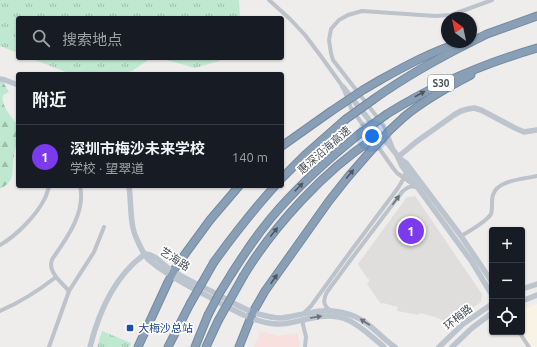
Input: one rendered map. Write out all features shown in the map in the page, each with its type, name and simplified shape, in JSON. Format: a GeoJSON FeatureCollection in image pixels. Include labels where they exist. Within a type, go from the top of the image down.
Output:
{"type":"FeatureCollection","features":[{"type":"Feature","properties":{"kind":"highway","name":"惠深沿海高速"},"geometry":{"type":"LineString","coordinates":[[477,38],[537,16]]}},
{"type":"Feature","properties":{"kind":"highway"},"geometry":{"type":"LineString","coordinates":[[284,145],[363,90],[407,65],[445,48]]}},
{"type":"Feature","properties":{"kind":"highway","name":"惠深沿海高速"},"geometry":{"type":"LineString","coordinates":[[284,176],[346,119],[407,77],[458,48]]}},
{"type":"Feature","properties":{"kind":"highway","name":"惠深沿海高速"},"geometry":{"type":"LineString","coordinates":[[194,347],[219,294],[259,234],[293,193],[317,170],[358,135],[386,114],[420,94],[464,73],[500,59],[537,48]]}},
{"type":"Feature","properties":{"kind":"highway"},"geometry":{"type":"LineString","coordinates":[[239,347],[252,315],[265,291],[329,201],[387,133],[417,106],[435,94],[500,59]]}},
{"type":"Feature","properties":{"kind":"highway"},"geometry":{"type":"LineString","coordinates":[[206,347],[218,321],[244,275],[271,236],[308,194],[343,162],[365,144],[373,140]]}},
{"type":"Feature","properties":{"kind":"highway"},"geometry":{"type":"LineString","coordinates":[[138,347],[172,274],[185,253],[210,220],[237,188]]}},
{"type":"Feature","properties":{"kind":"highway"},"geometry":{"type":"LineString","coordinates":[[168,347],[214,262],[234,234],[273,188]]}},
{"type":"Feature","properties":{"kind":"street"},"geometry":{"type":"LineString","coordinates":[[269,0],[305,35],[343,87],[394,151]]}},
{"type":"Feature","properties":{"kind":"street"},"geometry":{"type":"LineString","coordinates":[[489,290],[472,262],[402,166],[384,126],[333,60],[329,40],[332,29],[339,20],[348,15],[362,11],[435,16],[451,15],[492,0]]}},
{"type":"Feature","properties":{"kind":"street"},"geometry":{"type":"LineString","coordinates":[[0,79],[16,84]]}},
{"type":"Feature","properties":{"kind":"street"},"geometry":{"type":"LineString","coordinates":[[343,87],[351,108],[392,168],[419,189]]}},
{"type":"Feature","properties":{"kind":"street"},"geometry":{"type":"LineString","coordinates":[[398,158],[416,142],[454,115],[468,109],[474,108],[481,110],[524,132],[537,130]]}},
{"type":"Feature","properties":{"kind":"street"},"geometry":{"type":"LineString","coordinates":[[398,158],[406,163],[461,236],[489,278]]}},
{"type":"Feature","properties":{"kind":"street"},"geometry":{"type":"LineString","coordinates":[[305,347],[306,337],[302,317],[312,306],[398,188],[406,171]]}},
{"type":"Feature","properties":{"kind":"street"},"geometry":{"type":"LineString","coordinates":[[461,236],[484,221],[490,214],[492,211],[492,197],[497,188],[508,182],[537,176]]}},
{"type":"Feature","properties":{"kind":"street"},"geometry":{"type":"LineString","coordinates":[[331,310],[325,305],[326,295],[352,258],[404,190],[413,186],[419,189]]}},
{"type":"Feature","properties":{"kind":"street"},"geometry":{"type":"LineString","coordinates":[[0,245],[16,234],[34,214],[45,197],[48,188]]}},
{"type":"Feature","properties":{"kind":"street"},"geometry":{"type":"LineString","coordinates":[[69,291],[56,277],[52,270],[51,264],[53,258],[74,225],[81,205],[80,188]]}},
{"type":"Feature","properties":{"kind":"street"},"geometry":{"type":"LineString","coordinates":[[90,347],[99,317],[111,292],[126,272],[145,254],[133,229],[129,188]]}},
{"type":"Feature","properties":{"kind":"street"},"geometry":{"type":"LineString","coordinates":[[49,347],[69,291],[94,252],[104,226]]}},
{"type":"Feature","properties":{"kind":"street","name":"艺海路"},"geometry":{"type":"LineString","coordinates":[[145,254],[151,255],[172,274],[240,313],[252,315],[265,322],[278,324],[291,323],[321,310],[346,313],[369,324],[395,347]]}},
{"type":"Feature","properties":{"kind":"street"},"geometry":{"type":"LineString","coordinates":[[0,311],[32,295],[56,277]]}},
{"type":"Feature","properties":{"kind":"street"},"geometry":{"type":"LineString","coordinates":[[525,288],[537,285]]}},
{"type":"Feature","properties":{"kind":"street"},"geometry":{"type":"LineString","coordinates":[[525,300],[537,295]]}},
{"type":"Feature","properties":{"kind":"street","name":"环梅路"},"geometry":{"type":"LineString","coordinates":[[439,347],[463,324],[489,306]]}},
{"type":"Feature","properties":{"kind":"street","name":"艺海路"},"geometry":{"type":"LineString","coordinates":[[302,317],[324,316],[346,319],[358,325],[384,347]]}},
{"type":"Feature","properties":{"kind":"street","name":"环梅路"},"geometry":{"type":"LineString","coordinates":[[452,347],[472,328],[489,316]]}},
{"type":"Feature","properties":{"kind":"street"},"geometry":{"type":"LineString","coordinates":[[521,335],[529,347]]}},
{"type":"Feature","properties":{"kind":"shaded area"},"geometry":{"type":"Polygon","coordinates":[[[415,196],[482,294],[481,302],[449,325],[438,318],[419,313],[419,315],[397,311],[398,307],[383,303],[381,304],[367,284],[370,280],[358,264],[407,197],[415,196]]]}},
{"type":"Feature","properties":{"kind":"shaded area"},"geometry":{"type":"Polygon","coordinates":[[[537,304],[537,347],[526,347],[518,335],[525,335],[525,309],[537,304]]]}},
{"type":"Feature","properties":{"kind":"shaded area"},"geometry":{"type":"Polygon","coordinates":[[[261,331],[278,336],[297,333],[300,344],[299,347],[254,347],[261,331]]]}},
{"type":"Feature","properties":{"kind":"green space"},"geometry":{"type":"Polygon","coordinates":[[[0,0],[239,0],[240,16],[16,16],[16,52],[0,46],[0,0]]]}},
{"type":"Feature","properties":{"kind":"green space"},"geometry":{"type":"Polygon","coordinates":[[[35,60],[148,60],[132,71],[127,72],[66,72],[35,60]]]}},
{"type":"Feature","properties":{"kind":"green space"},"geometry":{"type":"Polygon","coordinates":[[[167,60],[220,60],[195,68],[167,60]]]}},
{"type":"Feature","properties":{"kind":"green space"},"geometry":{"type":"Polygon","coordinates":[[[0,82],[3,82],[9,92],[3,95],[3,103],[16,122],[16,147],[11,179],[0,189],[0,82]]]}},
{"type":"Feature","properties":{"kind":"green space"},"geometry":{"type":"Polygon","coordinates":[[[102,331],[131,343],[130,347],[97,347],[102,331]]]}},
{"type":"Feature","properties":{"kind":"place","name":"深圳市梅沙未来学校"},"geometry":{"type":"Point","coordinates":[411,231]}},
{"type":"Feature","properties":{"kind":"place","name":"大梅沙总站"},"geometry":{"type":"Point","coordinates":[130,328]}}]}
